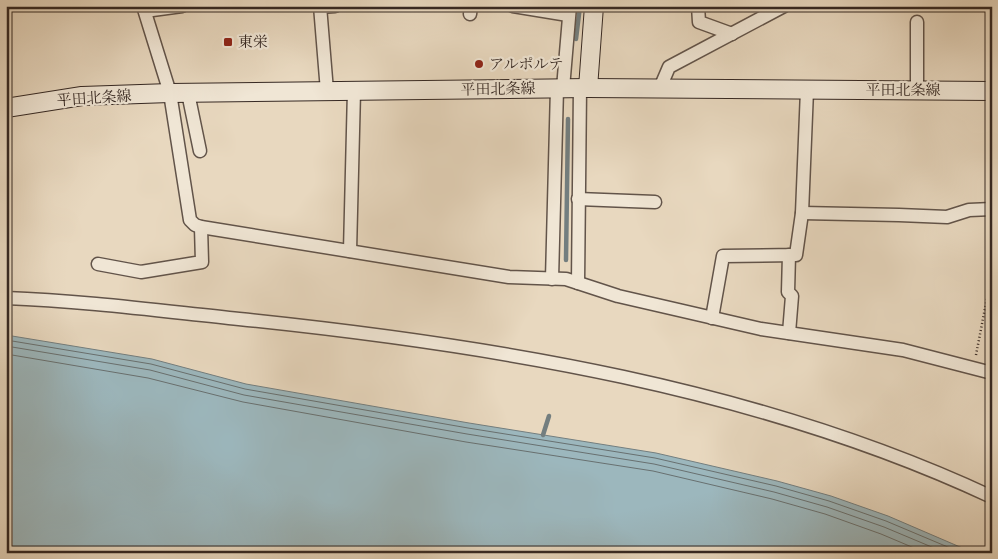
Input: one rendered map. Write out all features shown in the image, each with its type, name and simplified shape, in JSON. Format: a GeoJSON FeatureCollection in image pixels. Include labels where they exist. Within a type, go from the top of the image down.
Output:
{"type":"FeatureCollection","features":[{"type":"Feature","properties":{"kind":"main road"},"geometry":{"type":"LineString","coordinates":[[572,88],[594,6]]}},
{"type":"Feature","properties":{"kind":"main road","name":"平田北条線"},"geometry":{"type":"LineString","coordinates":[[6,108],[82,96],[170,93],[572,88],[992,91]]}},
{"type":"Feature","properties":{"kind":"street"},"geometry":{"type":"LineString","coordinates":[[182,6],[144,9],[170,93],[190,220],[201,227],[510,277],[566,279],[618,296],[761,329],[903,350],[992,373]]}},
{"type":"Feature","properties":{"kind":"street"},"geometry":{"type":"LineString","coordinates":[[327,91],[320,7],[335,6]]}},
{"type":"Feature","properties":{"kind":"street"},"geometry":{"type":"LineString","coordinates":[[513,6],[569,11],[578,199],[578,283]]}},
{"type":"Feature","properties":{"kind":"street"},"geometry":{"type":"LineString","coordinates":[[698,6],[699,22],[732,34]]}},
{"type":"Feature","properties":{"kind":"street"},"geometry":{"type":"LineString","coordinates":[[660,88],[669,67],[784,6]]}},
{"type":"Feature","properties":{"kind":"street"},"geometry":{"type":"LineString","coordinates":[[917,22],[917,91]]}},
{"type":"Feature","properties":{"kind":"street"},"geometry":{"type":"LineString","coordinates":[[552,279],[572,88]]}},
{"type":"Feature","properties":{"kind":"street"},"geometry":{"type":"LineString","coordinates":[[712,318],[723,256],[796,255],[802,213],[808,90]]}},
{"type":"Feature","properties":{"kind":"street"},"geometry":{"type":"LineString","coordinates":[[350,252],[354,91]]}},
{"type":"Feature","properties":{"kind":"street"},"geometry":{"type":"LineString","coordinates":[[188,93],[200,151]]}},
{"type":"Feature","properties":{"kind":"street"},"geometry":{"type":"LineString","coordinates":[[578,199],[655,202]]}},
{"type":"Feature","properties":{"kind":"street"},"geometry":{"type":"LineString","coordinates":[[802,213],[947,217],[969,210],[992,209]]}},
{"type":"Feature","properties":{"kind":"street"},"geometry":{"type":"LineString","coordinates":[[98,264],[141,272],[202,262],[201,227]]}},
{"type":"Feature","properties":{"kind":"street"},"geometry":{"type":"LineString","coordinates":[[789,255],[788,292],[792,296],[789,333]]}},
{"type":"Feature","properties":{"kind":"street"},"geometry":{"type":"LineString","coordinates":[[6,298],[52,300],[291,325],[444,344],[542,361],[656,385],[808,425],[956,480],[992,497]]}},
{"type":"Feature","properties":{"kind":"path"},"geometry":{"type":"LineString","coordinates":[[973,368],[987,298],[992,256]]}},
{"type":"Feature","properties":{"kind":"water"},"geometry":{"type":"Polygon","coordinates":[[[6,335],[152,359],[246,384],[656,453],[777,481],[831,496],[888,516],[974,553],[6,553],[6,335]]]}},
{"type":"Feature","properties":{"kind":"waterway"},"geometry":{"type":"LineString","coordinates":[[576,39],[580,6]]}},
{"type":"Feature","properties":{"kind":"waterway"},"geometry":{"type":"LineString","coordinates":[[566,260],[568,119]]}},
{"type":"Feature","properties":{"kind":"waterway"},"geometry":{"type":"LineString","coordinates":[[543,435],[549,416]]}},
{"type":"Feature","properties":{"kind":"place","name":"東栄"},"geometry":{"type":"Point","coordinates":[228,42]}},
{"type":"Feature","properties":{"kind":"place","name":"アルポルテ"},"geometry":{"type":"Point","coordinates":[479,64]}}]}
